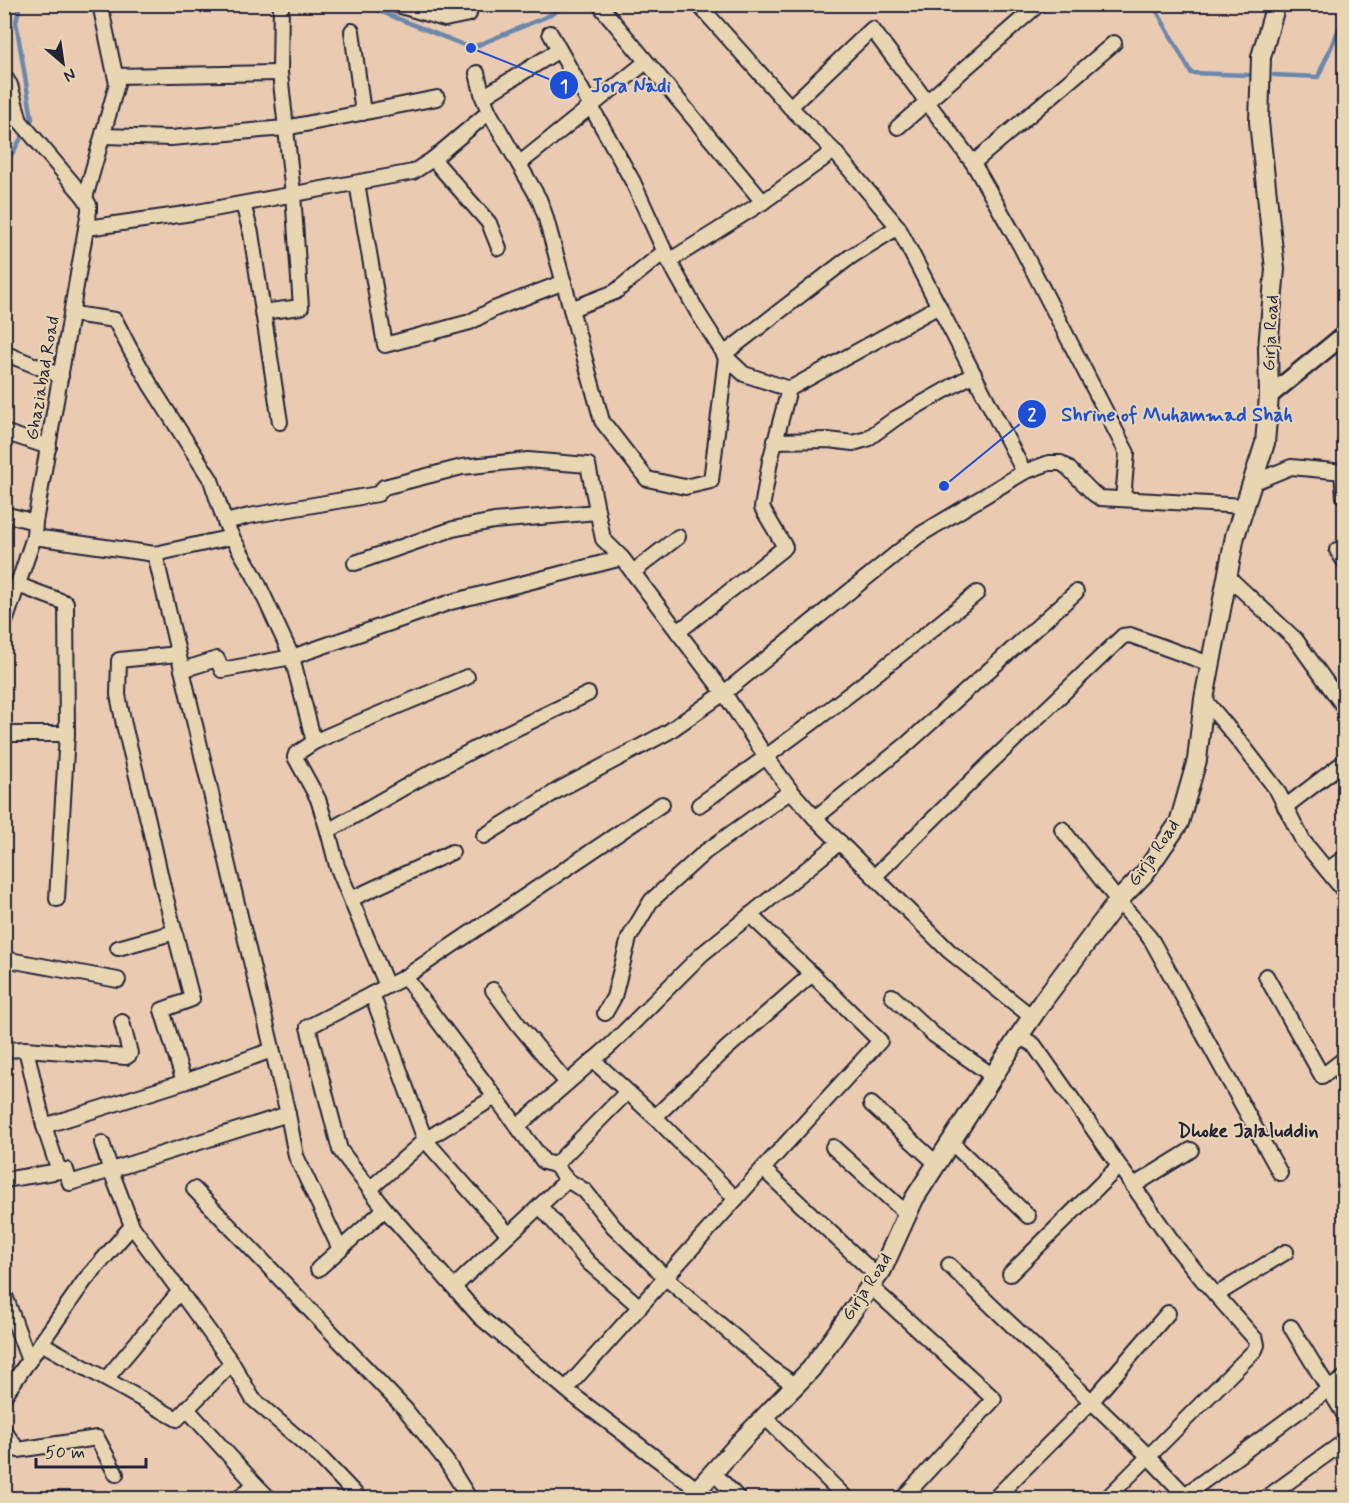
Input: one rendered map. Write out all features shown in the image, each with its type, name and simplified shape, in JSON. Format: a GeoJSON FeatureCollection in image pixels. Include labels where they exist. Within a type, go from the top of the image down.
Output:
{"type":"FeatureCollection","features":[{"type":"Feature","properties":{"kind":"main road","name":"Girja Road"},"geometry":{"type":"LineString","coordinates":[[694,1494],[811,1369],[882,1270],[914,1199],[1018,1036],[1118,902],[1144,874],[1179,823],[1197,760],[1204,699],[1235,536],[1265,443],[1269,396],[1268,348],[1275,269],[1259,122],[1261,57],[1272,8]]}},
{"type":"Feature","properties":{"kind":"street"},"geometry":{"type":"LineString","coordinates":[[100,4],[116,76],[280,73]]}},
{"type":"Feature","properties":{"kind":"street"},"geometry":{"type":"LineString","coordinates":[[262,312],[301,307],[293,194],[280,73],[281,4]]}},
{"type":"Feature","properties":{"kind":"street"},"geometry":{"type":"LineString","coordinates":[[394,4],[445,19],[469,14]]}},
{"type":"Feature","properties":{"kind":"street"},"geometry":{"type":"LineString","coordinates":[[698,4],[790,107],[834,151],[898,227],[1024,472]]}},
{"type":"Feature","properties":{"kind":"street"},"geometry":{"type":"LineString","coordinates":[[898,127],[1040,4]]}},
{"type":"Feature","properties":{"kind":"street"},"geometry":{"type":"LineString","coordinates":[[602,8],[763,202]]}},
{"type":"Feature","properties":{"kind":"street"},"geometry":{"type":"LineString","coordinates":[[790,107],[872,29],[974,163],[1020,245],[1127,453],[1124,499]]}},
{"type":"Feature","properties":{"kind":"street"},"geometry":{"type":"LineString","coordinates":[[352,31],[363,113]]}},
{"type":"Feature","properties":{"kind":"street"},"geometry":{"type":"LineString","coordinates":[[550,33],[633,182],[667,256],[698,313],[725,355],[744,374],[789,389]]}},
{"type":"Feature","properties":{"kind":"street"},"geometry":{"type":"LineString","coordinates":[[974,163],[1114,43]]}},
{"type":"Feature","properties":{"kind":"street"},"geometry":{"type":"LineString","coordinates":[[483,97],[559,50]]}},
{"type":"Feature","properties":{"kind":"street"},"geometry":{"type":"LineString","coordinates":[[519,164],[646,62]]}},
{"type":"Feature","properties":{"kind":"street"},"geometry":{"type":"LineString","coordinates":[[477,73],[489,112],[539,199],[545,215],[602,421],[647,479],[686,487],[711,481],[725,355],[850,257],[898,227]]}},
{"type":"Feature","properties":{"kind":"street"},"geometry":{"type":"LineString","coordinates":[[4,76],[10,85],[20,121],[87,201]]}},
{"type":"Feature","properties":{"kind":"street","name":"Ghaziabad Road"},"geometry":{"type":"LineString","coordinates":[[4,625],[34,537],[87,228],[89,211],[87,201],[117,84],[116,76]]}},
{"type":"Feature","properties":{"kind":"street"},"geometry":{"type":"LineString","coordinates":[[103,136],[171,138],[285,128],[437,98]]}},
{"type":"Feature","properties":{"kind":"street"},"geometry":{"type":"LineString","coordinates":[[87,228],[192,213],[413,172],[433,159],[489,112]]}},
{"type":"Feature","properties":{"kind":"street"},"geometry":{"type":"LineString","coordinates":[[571,309],[615,292],[667,256],[763,202],[834,151]]}},
{"type":"Feature","properties":{"kind":"street"},"geometry":{"type":"LineString","coordinates":[[433,159],[489,223],[499,248]]}},
{"type":"Feature","properties":{"kind":"street"},"geometry":{"type":"LineString","coordinates":[[357,183],[385,345],[470,322],[494,309],[564,282]]}},
{"type":"Feature","properties":{"kind":"street"},"geometry":{"type":"LineString","coordinates":[[243,204],[251,233],[280,422]]}},
{"type":"Feature","properties":{"kind":"street"},"geometry":{"type":"LineString","coordinates":[[678,632],[785,547],[762,508],[770,461],[789,389],[939,306]]}},
{"type":"Feature","properties":{"kind":"street"},"geometry":{"type":"LineString","coordinates":[[73,314],[115,320],[151,386],[211,480],[225,522],[254,575],[292,657],[314,742]]}},
{"type":"Feature","properties":{"kind":"street"},"geometry":{"type":"LineString","coordinates":[[1269,396],[1344,335]]}},
{"type":"Feature","properties":{"kind":"street"},"geometry":{"type":"LineString","coordinates":[[4,353],[62,376]]}},
{"type":"Feature","properties":{"kind":"street"},"geometry":{"type":"LineString","coordinates":[[775,441],[854,443],[867,439],[896,418],[974,374]]}},
{"type":"Feature","properties":{"kind":"street"},"geometry":{"type":"LineString","coordinates":[[4,432],[49,447]]}},
{"type":"Feature","properties":{"kind":"street"},"geometry":{"type":"LineString","coordinates":[[225,522],[378,494],[384,487],[462,467],[528,460],[588,465],[603,539],[622,558],[724,693],[791,791],[815,818],[950,951],[1032,1017]]}},
{"type":"Feature","properties":{"kind":"street"},"geometry":{"type":"LineString","coordinates":[[484,836],[560,789],[668,732],[724,693],[918,536],[1024,472],[1049,463],[1060,463],[1100,498],[1245,506]]}},
{"type":"Feature","properties":{"kind":"street"},"geometry":{"type":"LineString","coordinates":[[1252,483],[1291,467],[1343,472],[1344,497]]}},
{"type":"Feature","properties":{"kind":"street"},"geometry":{"type":"LineString","coordinates":[[355,563],[453,528],[494,521],[597,512]]}},
{"type":"Feature","properties":{"kind":"street"},"geometry":{"type":"LineString","coordinates":[[4,514],[35,522]]}},
{"type":"Feature","properties":{"kind":"street"},"geometry":{"type":"LineString","coordinates":[[34,537],[155,554],[232,537]]}},
{"type":"Feature","properties":{"kind":"street"},"geometry":{"type":"LineString","coordinates":[[633,572],[678,537]]}},
{"type":"Feature","properties":{"kind":"street"},"geometry":{"type":"LineString","coordinates":[[155,554],[296,1156],[340,1249]]}},
{"type":"Feature","properties":{"kind":"street"},"geometry":{"type":"LineString","coordinates":[[182,670],[217,659],[222,670],[292,657],[451,602],[622,558]]}},
{"type":"Feature","properties":{"kind":"street"},"geometry":{"type":"LineString","coordinates":[[1227,576],[1296,640],[1344,707]]}},
{"type":"Feature","properties":{"kind":"street"},"geometry":{"type":"LineString","coordinates":[[18,585],[66,603],[66,735],[57,899]]}},
{"type":"Feature","properties":{"kind":"street"},"geometry":{"type":"LineString","coordinates":[[815,818],[907,744],[1076,592]]}},
{"type":"Feature","properties":{"kind":"street"},"geometry":{"type":"LineString","coordinates":[[699,805],[917,643],[977,593]]}},
{"type":"Feature","properties":{"kind":"street"},"geometry":{"type":"LineString","coordinates":[[875,876],[1123,636],[1130,635],[1210,664]]}},
{"type":"Feature","properties":{"kind":"street"},"geometry":{"type":"LineString","coordinates":[[178,654],[119,660],[118,695],[192,999],[162,1010],[184,1082]]}},
{"type":"Feature","properties":{"kind":"street"},"geometry":{"type":"LineString","coordinates":[[387,986],[337,866],[318,799],[295,757],[314,742],[467,676]]}},
{"type":"Feature","properties":{"kind":"street"},"geometry":{"type":"LineString","coordinates":[[328,831],[476,748],[588,694]]}},
{"type":"Feature","properties":{"kind":"street"},"geometry":{"type":"LineString","coordinates":[[1204,699],[1240,741],[1277,790],[1303,841],[1344,891]]}},
{"type":"Feature","properties":{"kind":"street"},"geometry":{"type":"LineString","coordinates":[[4,734],[66,735]]}},
{"type":"Feature","properties":{"kind":"street"},"geometry":{"type":"LineString","coordinates":[[1286,807],[1344,762]]}},
{"type":"Feature","properties":{"kind":"street"},"geometry":{"type":"LineString","coordinates":[[605,1013],[614,997],[629,938],[651,901],[705,852],[791,791]]}},
{"type":"Feature","properties":{"kind":"street"},"geometry":{"type":"LineString","coordinates":[[662,804],[405,977],[308,1027],[340,1150],[385,1209],[480,1317],[694,1494]]}},
{"type":"Feature","properties":{"kind":"street"},"geometry":{"type":"LineString","coordinates":[[1062,829],[1118,902],[1152,941],[1280,1173]]}},
{"type":"Feature","properties":{"kind":"street"},"geometry":{"type":"LineString","coordinates":[[518,1126],[612,1044],[702,954],[840,842]]}},
{"type":"Feature","properties":{"kind":"street"},"geometry":{"type":"LineString","coordinates":[[351,899],[452,852]]}},
{"type":"Feature","properties":{"kind":"street"},"geometry":{"type":"LineString","coordinates":[[1327,870],[1344,858]]}},
{"type":"Feature","properties":{"kind":"street"},"geometry":{"type":"LineString","coordinates":[[566,1389],[880,1041],[750,915]]}},
{"type":"Feature","properties":{"kind":"street"},"geometry":{"type":"LineString","coordinates":[[118,948],[174,932]]}},
{"type":"Feature","properties":{"kind":"street"},"geometry":{"type":"LineString","coordinates":[[4,959],[118,980]]}},
{"type":"Feature","properties":{"kind":"street"},"geometry":{"type":"LineString","coordinates":[[655,1117],[726,1049],[812,974]]}},
{"type":"Feature","properties":{"kind":"street"},"geometry":{"type":"LineString","coordinates":[[1266,976],[1322,1076],[1341,1061],[1344,1080]]}},
{"type":"Feature","properties":{"kind":"street"},"geometry":{"type":"LineString","coordinates":[[405,977],[544,1162],[555,1165],[567,1180],[585,1191],[614,1227],[666,1278],[773,1370],[795,1385]]}},
{"type":"Feature","properties":{"kind":"street"},"geometry":{"type":"LineString","coordinates":[[493,990],[567,1083]]}},
{"type":"Feature","properties":{"kind":"street"},"geometry":{"type":"LineString","coordinates":[[372,994],[425,1140],[508,1235]]}},
{"type":"Feature","properties":{"kind":"street"},"geometry":{"type":"LineString","coordinates":[[892,996],[934,1035],[993,1076]]}},
{"type":"Feature","properties":{"kind":"street"},"geometry":{"type":"LineString","coordinates":[[4,1050],[26,1049],[126,1057],[130,1053],[122,1022]]}},
{"type":"Feature","properties":{"kind":"street"},"geometry":{"type":"LineString","coordinates":[[1018,1036],[1034,1045],[1177,1248],[1256,1340],[1257,1345],[1255,1350],[1107,1498]]}},
{"type":"Feature","properties":{"kind":"street"},"geometry":{"type":"LineString","coordinates":[[26,1049],[59,1171]]}},
{"type":"Feature","properties":{"kind":"street"},"geometry":{"type":"LineString","coordinates":[[45,1126],[184,1082],[272,1050]]}},
{"type":"Feature","properties":{"kind":"street"},"geometry":{"type":"LineString","coordinates":[[593,1060],[655,1117],[736,1199]]}},
{"type":"Feature","properties":{"kind":"street"},"geometry":{"type":"LineString","coordinates":[[555,1165],[627,1092]]}},
{"type":"Feature","properties":{"kind":"street"},"geometry":{"type":"LineString","coordinates":[[370,1189],[425,1140],[495,1097]]}},
{"type":"Feature","properties":{"kind":"street"},"geometry":{"type":"LineString","coordinates":[[871,1104],[937,1164]]}},
{"type":"Feature","properties":{"kind":"street"},"geometry":{"type":"LineString","coordinates":[[4,1180],[66,1170],[70,1184],[288,1114]]}},
{"type":"Feature","properties":{"kind":"street"},"geometry":{"type":"LineString","coordinates":[[951,1142],[1028,1216]]}},
{"type":"Feature","properties":{"kind":"street"},"geometry":{"type":"LineString","coordinates":[[102,1143],[132,1226],[232,1363],[253,1399],[321,1458],[359,1498]]}},
{"type":"Feature","properties":{"kind":"street"},"geometry":{"type":"LineString","coordinates":[[833,1147],[908,1214]]}},
{"type":"Feature","properties":{"kind":"street"},"geometry":{"type":"LineString","coordinates":[[1134,1186],[1191,1150]]}},
{"type":"Feature","properties":{"kind":"street"},"geometry":{"type":"LineString","coordinates":[[1010,1274],[1119,1166]]}},
{"type":"Feature","properties":{"kind":"street"},"geometry":{"type":"LineString","coordinates":[[763,1169],[994,1399],[903,1498]]}},
{"type":"Feature","properties":{"kind":"street"},"geometry":{"type":"LineString","coordinates":[[454,1287],[567,1180]]}},
{"type":"Feature","properties":{"kind":"street"},"geometry":{"type":"LineString","coordinates":[[194,1189],[405,1409],[446,1461],[469,1498]]}},
{"type":"Feature","properties":{"kind":"street"},"geometry":{"type":"LineString","coordinates":[[540,1206],[589,1263],[640,1307]]}},
{"type":"Feature","properties":{"kind":"street"},"geometry":{"type":"LineString","coordinates":[[318,1269],[385,1209]]}},
{"type":"Feature","properties":{"kind":"street"},"geometry":{"type":"LineString","coordinates":[[4,1396],[85,1280],[132,1226]]}},
{"type":"Feature","properties":{"kind":"street"},"geometry":{"type":"LineString","coordinates":[[1216,1295],[1286,1252]]}},
{"type":"Feature","properties":{"kind":"street"},"geometry":{"type":"LineString","coordinates":[[949,1264],[1149,1457],[1187,1497],[1344,1378]]}},
{"type":"Feature","properties":{"kind":"street"},"geometry":{"type":"LineString","coordinates":[[106,1379],[180,1291]]}},
{"type":"Feature","properties":{"kind":"street"},"geometry":{"type":"LineString","coordinates":[[4,1293],[29,1361]]}},
{"type":"Feature","properties":{"kind":"street"},"geometry":{"type":"LineString","coordinates":[[995,1498],[1091,1402],[1168,1313]]}},
{"type":"Feature","properties":{"kind":"street"},"geometry":{"type":"LineString","coordinates":[[1291,1327],[1344,1414]]}},
{"type":"Feature","properties":{"kind":"street"},"geometry":{"type":"LineString","coordinates":[[41,1343],[177,1419],[232,1363]]}},
{"type":"Feature","properties":{"kind":"street"},"geometry":{"type":"LineString","coordinates":[[187,1409],[268,1498]]}},
{"type":"Feature","properties":{"kind":"street"},"geometry":{"type":"LineString","coordinates":[[765,1417],[846,1498]]}},
{"type":"Feature","properties":{"kind":"street"},"geometry":{"type":"LineString","coordinates":[[5,1433],[18,1450],[97,1438],[116,1474]]}},
{"type":"Feature","properties":{"kind":"street"},"geometry":{"type":"LineString","coordinates":[[1266,1498],[1344,1443]]}},
{"type":"Feature","properties":{"kind":"street"},"geometry":{"type":"LineString","coordinates":[[713,1472],[738,1498]]}},
{"type":"Feature","properties":{"kind":"street"},"geometry":{"type":"LineString","coordinates":[[239,1498],[255,1484]]}},
{"type":"Feature","properties":{"kind":"waterway"},"geometry":{"type":"LineString","coordinates":[[4,168],[32,119],[16,22],[20,4]]}},
{"type":"Feature","properties":{"kind":"waterway"},"geometry":{"type":"LineString","coordinates":[[362,4],[471,48],[548,16],[570,4]]}},
{"type":"Feature","properties":{"kind":"waterway"},"geometry":{"type":"LineString","coordinates":[[865,4],[926,11],[928,4]]}},
{"type":"Feature","properties":{"kind":"waterway"},"geometry":{"type":"LineString","coordinates":[[1153,4],[1191,73],[1248,75]]}},
{"type":"Feature","properties":{"kind":"waterway"},"geometry":{"type":"LineString","coordinates":[[1274,75],[1318,77],[1344,17]]}},
{"type":"Feature","properties":{"kind":"place","name":"Jora Nadi"},"geometry":{"type":"Point","coordinates":[471,48]}},
{"type":"Feature","properties":{"kind":"place","name":"Shrine of Muhammad Shah"},"geometry":{"type":"Point","coordinates":[944,486]}},
{"type":"Feature","properties":{"kind":"district","name":"Dhoke Jalaluddin"},"geometry":{"type":"Point","coordinates":[1248,1131]}}]}
